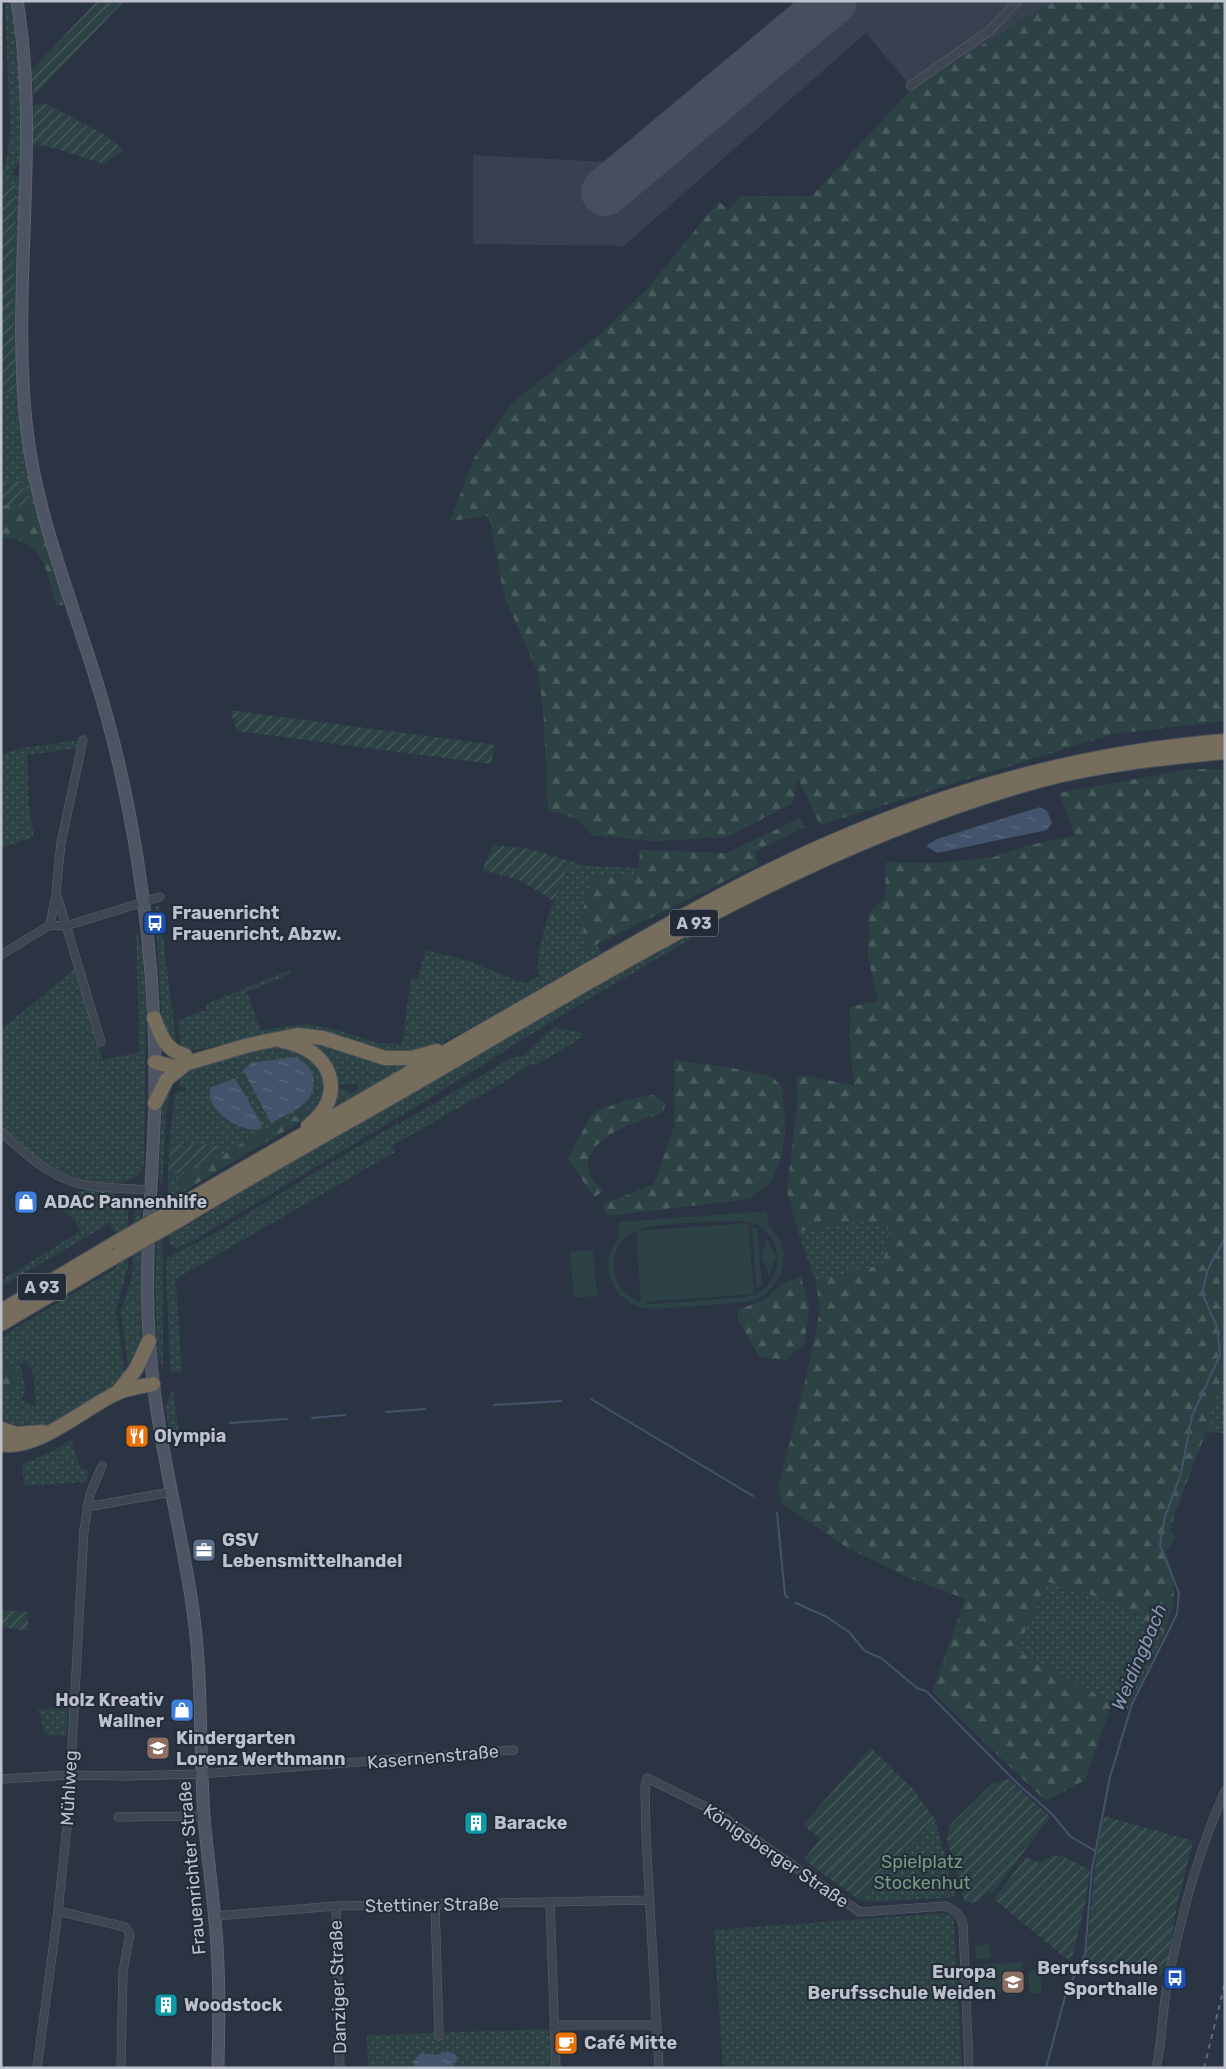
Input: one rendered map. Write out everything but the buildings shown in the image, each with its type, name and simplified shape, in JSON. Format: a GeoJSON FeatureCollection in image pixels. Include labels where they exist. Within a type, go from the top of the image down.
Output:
{"type":"FeatureCollection","features":[{"type":"Feature","properties":{"kind":"highway","name":"A 93"},"geometry":{"type":"LineString","coordinates":[[181,1212],[272,1153],[459,1044],[714,900],[827,844],[864,828],[983,785],[1067,762],[1152,748],[1225,741]]}},
{"type":"Feature","properties":{"kind":"highway","name":"A 93"},"geometry":{"type":"LineString","coordinates":[[1,1311],[117,1249],[645,950],[807,866],[936,812],[1044,780],[1155,760],[1225,752]]}},
{"type":"Feature","properties":{"kind":"highway"},"geometry":{"type":"LineString","coordinates":[[154,1018],[168,1047],[187,1059]]}},
{"type":"Feature","properties":{"kind":"highway"},"geometry":{"type":"LineString","coordinates":[[155,1062],[168,1067],[187,1059],[289,1036],[314,1036],[376,1057],[393,1059],[420,1056],[459,1044]]}},
{"type":"Feature","properties":{"kind":"highway"},"geometry":{"type":"LineString","coordinates":[[272,1153],[320,1117],[329,1102],[331,1092],[326,1066],[319,1057],[301,1045],[274,1039]]}},
{"type":"Feature","properties":{"kind":"highway"},"geometry":{"type":"LineString","coordinates":[[155,1103],[162,1087],[187,1059]]}},
{"type":"Feature","properties":{"kind":"highway","name":"A 93"},"geometry":{"type":"LineString","coordinates":[[1,1324],[55,1293],[117,1249]]}},
{"type":"Feature","properties":{"kind":"highway"},"geometry":{"type":"LineString","coordinates":[[1,1332],[55,1293]]}},
{"type":"Feature","properties":{"kind":"highway"},"geometry":{"type":"LineString","coordinates":[[118,1392],[136,1369],[149,1341]]}},
{"type":"Feature","properties":{"kind":"highway"},"geometry":{"type":"LineString","coordinates":[[1,1444],[10,1446],[33,1442],[118,1392],[153,1384]]}},
{"type":"Feature","properties":{"kind":"highway"},"geometry":{"type":"LineString","coordinates":[[1,1429],[16,1434],[51,1430]]}},
{"type":"Feature","properties":{"kind":"main road","name":"Frauenrichter Straße"},"geometry":{"type":"LineString","coordinates":[[17,1],[23,33],[25,97],[22,322],[27,431],[36,484],[49,534],[96,681],[113,742],[130,819],[144,903],[154,1018],[155,1062],[155,1103],[148,1241],[149,1341],[153,1384],[195,1624],[204,1816],[215,1916],[219,1998],[218,2068]]}},
{"type":"Feature","properties":{"kind":"street"},"geometry":{"type":"LineString","coordinates":[[910,86],[990,31],[1018,1]]}},
{"type":"Feature","properties":{"kind":"street"},"geometry":{"type":"LineString","coordinates":[[50,925],[56,892],[61,843],[83,740]]}},
{"type":"Feature","properties":{"kind":"street"},"geometry":{"type":"LineString","coordinates":[[56,892],[101,1042]]}},
{"type":"Feature","properties":{"kind":"street"},"geometry":{"type":"LineString","coordinates":[[1,955],[50,925],[66,926],[160,897]]}},
{"type":"Feature","properties":{"kind":"street"},"geometry":{"type":"LineString","coordinates":[[1,1132],[44,1167],[67,1180],[98,1187],[150,1190]]}},
{"type":"Feature","properties":{"kind":"street","name":"Mühlweg"},"geometry":{"type":"LineString","coordinates":[[36,2068],[58,1911],[68,1817],[86,1507],[102,1466]]}},
{"type":"Feature","properties":{"kind":"street"},"geometry":{"type":"LineString","coordinates":[[86,1507],[171,1492]]}},
{"type":"Feature","properties":{"kind":"street","name":"Kasernenstraße"},"geometry":{"type":"LineString","coordinates":[[1,1779],[70,1775],[202,1774],[514,1750]]}},
{"type":"Feature","properties":{"kind":"street","name":"Königsberger Straße"},"geometry":{"type":"LineString","coordinates":[[659,2068],[649,1900],[645,1788],[647,1778],[716,1812],[860,1912],[946,1906],[958,1914],[963,1926],[969,2068]]}},
{"type":"Feature","properties":{"kind":"street"},"geometry":{"type":"LineString","coordinates":[[1156,2068],[1166,1994],[1192,1877],[1203,1842],[1225,1791]]}},
{"type":"Feature","properties":{"kind":"street"},"geometry":{"type":"LineString","coordinates":[[118,1818],[204,1816]]}},
{"type":"Feature","properties":{"kind":"street","name":"Stettiner Straße"},"geometry":{"type":"LineString","coordinates":[[215,1916],[336,1906],[649,1900]]}},
{"type":"Feature","properties":{"kind":"street"},"geometry":{"type":"LineString","coordinates":[[550,1903],[556,2068]]}},
{"type":"Feature","properties":{"kind":"street"},"geometry":{"type":"LineString","coordinates":[[435,1904],[439,2036]]}},
{"type":"Feature","properties":{"kind":"street","name":"Danziger Straße"},"geometry":{"type":"LineString","coordinates":[[336,1906],[340,2068]]}},
{"type":"Feature","properties":{"kind":"street"},"geometry":{"type":"LineString","coordinates":[[58,1911],[125,1926],[130,1934],[123,1971],[121,2068]]}},
{"type":"Feature","properties":{"kind":"street"},"geometry":{"type":"LineString","coordinates":[[554,2025],[656,2025]]}},
{"type":"Feature","properties":{"kind":"shaded area"},"geometry":{"type":"Polygon","coordinates":[[[799,1],[1055,1],[912,88],[866,33],[624,246],[473,244],[473,155],[607,162],[799,1]]]}},
{"type":"Feature","properties":{"kind":"green space"},"geometry":{"type":"Polygon","coordinates":[[[5,1],[13,1],[21,77],[21,159],[11,175],[15,175],[20,180],[19,312],[40,522],[27,505],[22,482],[1,481],[1,390],[16,392],[5,186],[1,195],[1,176],[7,158],[10,127],[5,1]]]}},
{"type":"Feature","properties":{"kind":"green space"},"geometry":{"type":"Polygon","coordinates":[[[97,1],[124,1],[34,96],[31,71],[97,1]]]}},
{"type":"Feature","properties":{"kind":"green space"},"geometry":{"type":"Polygon","coordinates":[[[1055,1],[1225,1],[1225,721],[1113,734],[820,825],[798,779],[793,803],[727,837],[657,841],[593,836],[577,819],[548,810],[543,707],[538,673],[504,596],[489,516],[450,521],[475,456],[513,402],[601,333],[647,289],[719,201],[728,210],[741,196],[812,196],[912,88],[1055,1]]]}},
{"type":"Feature","properties":{"kind":"green space"},"geometry":{"type":"Polygon","coordinates":[[[46,104],[100,132],[124,150],[104,164],[54,148],[32,144],[34,105],[46,104]]]}},
{"type":"Feature","properties":{"kind":"green space"},"geometry":{"type":"Polygon","coordinates":[[[16,185],[13,314],[16,393],[1,390],[1,198],[5,186],[16,185]]]}},
{"type":"Feature","properties":{"kind":"green space"},"geometry":{"type":"Polygon","coordinates":[[[1,481],[22,481],[27,505],[1,505],[1,481]]]}},
{"type":"Feature","properties":{"kind":"green space"},"geometry":{"type":"Polygon","coordinates":[[[1,505],[27,505],[40,522],[66,604],[57,606],[46,569],[35,550],[27,544],[16,540],[1,538],[1,505]]]}},
{"type":"Feature","properties":{"kind":"green space"},"geometry":{"type":"Polygon","coordinates":[[[230,710],[495,745],[491,764],[237,731],[230,710]]]}},
{"type":"Feature","properties":{"kind":"green space"},"geometry":{"type":"Polygon","coordinates":[[[83,740],[81,748],[27,755],[29,806],[34,837],[1,848],[1,755],[20,748],[83,740]]]}},
{"type":"Feature","properties":{"kind":"green space"},"geometry":{"type":"Polygon","coordinates":[[[1190,769],[1225,769],[1225,1364],[1206,1432],[1170,1531],[1176,1536],[1166,1552],[1172,1574],[1174,1592],[1165,1633],[1116,1603],[1048,1582],[1016,1650],[1112,1703],[1085,1780],[1046,1801],[932,1692],[965,1599],[905,1576],[846,1547],[781,1503],[779,1486],[804,1386],[820,1311],[816,1281],[883,1264],[891,1223],[854,1222],[798,1232],[787,1191],[797,1105],[797,1077],[810,1076],[854,1086],[850,1051],[850,1007],[878,1001],[868,957],[869,912],[885,899],[886,862],[940,863],[993,857],[1030,845],[1075,835],[1059,793],[1190,769]]]}},
{"type":"Feature","properties":{"kind":"green space"},"geometry":{"type":"Polygon","coordinates":[[[800,818],[805,827],[755,851],[758,865],[585,950],[582,914],[592,876],[638,877],[640,850],[726,853],[800,818]]]}},
{"type":"Feature","properties":{"kind":"green space"},"geometry":{"type":"Polygon","coordinates":[[[493,845],[531,849],[570,861],[554,901],[519,880],[482,870],[493,845]]]}},
{"type":"Feature","properties":{"kind":"green space"},"geometry":{"type":"Polygon","coordinates":[[[570,861],[586,866],[639,868],[638,877],[582,914],[585,949],[597,944],[601,953],[469,1029],[431,1048],[402,1055],[271,1034],[196,1050],[181,1051],[178,1021],[206,1009],[206,1004],[290,970],[291,974],[247,992],[261,1030],[308,1024],[333,1029],[378,1043],[402,1044],[411,978],[418,979],[425,950],[469,961],[520,982],[527,983],[539,976],[539,951],[543,936],[570,861]]]}},
{"type":"Feature","properties":{"kind":"green space"},"geometry":{"type":"Polygon","coordinates":[[[155,906],[159,907],[160,912],[177,1049],[172,1047],[162,1023],[155,906]]]}},
{"type":"Feature","properties":{"kind":"green space"},"geometry":{"type":"Polygon","coordinates":[[[136,931],[142,949],[146,1007],[144,1165],[138,1174],[129,1180],[103,1182],[74,1177],[46,1164],[1,1128],[1,1030],[74,969],[103,1060],[139,1052],[136,931]]]}},
{"type":"Feature","properties":{"kind":"green space"},"geometry":{"type":"Polygon","coordinates":[[[689,933],[692,938],[559,1017],[427,1100],[198,1238],[177,1248],[169,1244],[168,1176],[201,1166],[215,1144],[169,1145],[175,1094],[176,1091],[185,1092],[185,1087],[178,1086],[182,1071],[223,1057],[287,1044],[316,1060],[324,1083],[324,1089],[320,1101],[310,1116],[306,1110],[251,1138],[180,1180],[182,1229],[256,1183],[689,933]],[[235,1078],[214,1085],[217,1111],[247,1130],[235,1078]]]}},
{"type":"Feature","properties":{"kind":"green space"},"geometry":{"type":"Polygon","coordinates":[[[554,1027],[582,1033],[581,1038],[538,1064],[529,1065],[506,1081],[392,1146],[395,1152],[176,1279],[182,1373],[170,1372],[166,1261],[168,1257],[208,1237],[397,1123],[399,1124],[513,1057],[522,1056],[554,1027]]]}},
{"type":"Feature","properties":{"kind":"green space"},"geometry":{"type":"Polygon","coordinates":[[[303,1040],[417,1061],[323,1116],[336,1088],[348,1090],[351,1095],[359,1087],[356,1084],[336,1085],[303,1040]]]}},
{"type":"Feature","properties":{"kind":"green space"},"geometry":{"type":"Polygon","coordinates":[[[674,1060],[733,1068],[773,1077],[782,1088],[786,1128],[782,1154],[771,1183],[749,1199],[606,1216],[604,1204],[654,1184],[674,1127],[674,1060]]]}},
{"type":"Feature","properties":{"kind":"green space"},"geometry":{"type":"Polygon","coordinates":[[[176,1078],[169,1095],[166,1117],[162,1185],[159,1180],[162,1101],[164,1094],[176,1078]]]}},
{"type":"Feature","properties":{"kind":"green space"},"geometry":{"type":"Polygon","coordinates":[[[653,1095],[665,1102],[664,1112],[614,1132],[594,1150],[589,1160],[589,1173],[603,1191],[595,1197],[567,1159],[591,1116],[599,1110],[626,1100],[653,1095]]]}},
{"type":"Feature","properties":{"kind":"green space"},"geometry":{"type":"Polygon","coordinates":[[[306,1110],[310,1116],[181,1193],[180,1180],[251,1138],[306,1110]]]}},
{"type":"Feature","properties":{"kind":"green space"},"geometry":{"type":"Polygon","coordinates":[[[215,1144],[219,1155],[201,1166],[168,1176],[169,1145],[215,1144]]]}},
{"type":"Feature","properties":{"kind":"green space"},"geometry":{"type":"Polygon","coordinates":[[[84,1189],[112,1193],[128,1203],[128,1267],[116,1310],[125,1377],[96,1399],[48,1425],[34,1429],[25,1429],[1,1424],[1,1391],[10,1395],[1,1368],[1,1339],[10,1331],[116,1268],[116,1231],[114,1232],[110,1223],[5,1285],[2,1280],[80,1231],[74,1219],[57,1206],[61,1201],[84,1189]],[[25,1360],[20,1365],[26,1387],[22,1400],[36,1407],[33,1373],[25,1360]]]}},
{"type":"Feature","properties":{"kind":"green space"},"geometry":{"type":"Polygon","coordinates":[[[133,1194],[139,1200],[141,1207],[141,1343],[129,1371],[121,1311],[133,1266],[134,1209],[130,1196],[133,1194]]]}},
{"type":"Feature","properties":{"kind":"green space"},"geometry":{"type":"Polygon","coordinates":[[[159,1195],[162,1195],[163,1367],[158,1358],[155,1288],[159,1195]]]}},
{"type":"Feature","properties":{"kind":"green space"},"geometry":{"type":"Polygon","coordinates":[[[767,1211],[768,1225],[780,1241],[784,1255],[781,1274],[770,1290],[762,1297],[747,1302],[657,1309],[641,1308],[631,1304],[619,1294],[613,1285],[609,1273],[609,1259],[613,1246],[619,1236],[618,1222],[767,1211]],[[740,1221],[671,1224],[636,1231],[748,1223],[754,1294],[770,1282],[776,1270],[777,1257],[774,1244],[767,1232],[756,1224],[740,1221]],[[636,1231],[625,1238],[617,1249],[614,1269],[616,1280],[621,1288],[641,1302],[636,1231]],[[752,1294],[642,1302],[654,1304],[744,1297],[752,1294]]]}},
{"type":"Feature","properties":{"kind":"green space"},"geometry":{"type":"Polygon","coordinates":[[[854,1222],[891,1223],[883,1264],[816,1281],[798,1232],[854,1222]]]}},
{"type":"Feature","properties":{"kind":"green space"},"geometry":{"type":"Polygon","coordinates":[[[752,1228],[757,1228],[762,1287],[756,1287],[752,1228]]]}},
{"type":"Feature","properties":{"kind":"green space"},"geometry":{"type":"Polygon","coordinates":[[[766,1238],[776,1256],[769,1276],[762,1257],[766,1238]]]}},
{"type":"Feature","properties":{"kind":"green space"},"geometry":{"type":"Polygon","coordinates":[[[593,1250],[597,1296],[574,1298],[570,1252],[593,1250]]]}},
{"type":"Feature","properties":{"kind":"green space"},"geometry":{"type":"Polygon","coordinates":[[[801,1276],[809,1306],[805,1343],[786,1360],[759,1357],[738,1319],[738,1310],[765,1299],[782,1284],[801,1276]]]}},
{"type":"Feature","properties":{"kind":"green space"},"geometry":{"type":"Polygon","coordinates":[[[1225,1364],[1225,1433],[1206,1432],[1225,1364]]]}},
{"type":"Feature","properties":{"kind":"green space"},"geometry":{"type":"Polygon","coordinates":[[[7,1365],[14,1367],[18,1372],[17,1386],[10,1395],[1,1391],[1,1368],[7,1365]]]}},
{"type":"Feature","properties":{"kind":"green space"},"geometry":{"type":"Polygon","coordinates":[[[173,1391],[179,1434],[170,1435],[167,1407],[173,1391]]]}},
{"type":"Feature","properties":{"kind":"green space"},"geometry":{"type":"Polygon","coordinates":[[[71,1440],[81,1469],[88,1470],[86,1482],[24,1486],[22,1464],[53,1451],[71,1440]]]}},
{"type":"Feature","properties":{"kind":"green space"},"geometry":{"type":"Polygon","coordinates":[[[1048,1582],[1116,1603],[1165,1633],[1128,1709],[1112,1703],[1016,1650],[1048,1582]]]}},
{"type":"Feature","properties":{"kind":"green space"},"geometry":{"type":"Polygon","coordinates":[[[1,1610],[28,1612],[28,1631],[1,1627],[1,1610]]]}},
{"type":"Feature","properties":{"kind":"green space"},"geometry":{"type":"Polygon","coordinates":[[[68,1708],[66,1736],[45,1735],[38,1709],[68,1708]]]}},
{"type":"Feature","properties":{"kind":"green space"},"geometry":{"type":"Polygon","coordinates":[[[871,1748],[912,1788],[935,1819],[859,1900],[804,1860],[820,1839],[803,1825],[871,1748]]]}},
{"type":"Feature","properties":{"kind":"green space"},"geometry":{"type":"Polygon","coordinates":[[[1009,1779],[1050,1817],[992,1894],[988,1891],[977,1903],[965,1902],[947,1839],[949,1826],[993,1783],[1009,1779]]]}},
{"type":"Feature","properties":{"kind":"green space"},"geometry":{"type":"Polygon","coordinates":[[[1104,1816],[1193,1841],[1177,1905],[1167,1968],[1161,1975],[1109,1963],[1081,1966],[1086,1954],[1097,1851],[1104,1816]]]}},
{"type":"Feature","properties":{"kind":"green space","name":"Spielplatz Stockenhut"},"geometry":{"type":"Polygon","coordinates":[[[935,1819],[956,1897],[873,1902],[859,1900],[935,1819]]]}},
{"type":"Feature","properties":{"kind":"green space"},"geometry":{"type":"Polygon","coordinates":[[[1051,1856],[1063,1856],[1090,1870],[1084,1909],[1072,1958],[1068,1960],[994,1899],[1026,1857],[1039,1863],[1051,1856]]]}},
{"type":"Feature","properties":{"kind":"green space"},"geometry":{"type":"Polygon","coordinates":[[[945,1913],[954,1918],[962,2068],[723,2068],[714,1930],[945,1913]]]}},
{"type":"Feature","properties":{"kind":"green space"},"geometry":{"type":"Polygon","coordinates":[[[990,1944],[991,1958],[976,1959],[975,1945],[990,1944]]]}},
{"type":"Feature","properties":{"kind":"green space"},"geometry":{"type":"Polygon","coordinates":[[[1022,1962],[1024,1990],[979,1994],[977,1965],[1022,1962]]]}},
{"type":"Feature","properties":{"kind":"green space"},"geometry":{"type":"Polygon","coordinates":[[[1040,1970],[1042,1993],[1030,1994],[1028,1971],[1040,1970]]]}},
{"type":"Feature","properties":{"kind":"green space"},"geometry":{"type":"Polygon","coordinates":[[[552,2029],[553,2068],[368,2068],[367,2035],[552,2029]]]}},
{"type":"Feature","properties":{"kind":"water"},"geometry":{"type":"Polygon","coordinates":[[[1040,807],[1047,811],[1052,823],[1047,830],[937,853],[926,846],[937,839],[1040,807]]]}},
{"type":"Feature","properties":{"kind":"water"},"geometry":{"type":"Polygon","coordinates":[[[295,1057],[306,1064],[312,1072],[314,1086],[312,1094],[294,1111],[271,1123],[243,1070],[251,1063],[295,1057]]]}},
{"type":"Feature","properties":{"kind":"water"},"geometry":{"type":"Polygon","coordinates":[[[235,1078],[262,1125],[261,1129],[253,1130],[235,1124],[218,1111],[212,1103],[211,1087],[235,1078]]]}},
{"type":"Feature","properties":{"kind":"water"},"geometry":{"type":"Polygon","coordinates":[[[447,2051],[456,2055],[457,2060],[452,2068],[414,2068],[414,2061],[421,2053],[436,2055],[447,2051]]]}},
{"type":"Feature","properties":{"kind":"waterway","name":"Weidingbach"},"geometry":{"type":"LineString","coordinates":[[1046,2068],[1066,1993],[1085,1954],[1092,1869],[1110,1777],[1132,1704],[1177,1614],[1179,1593],[1160,1545],[1165,1517],[1181,1473],[1192,1416],[1220,1355],[1217,1327],[1202,1293],[1208,1269],[1225,1238]]}},
{"type":"Feature","properties":{"kind":"waterway"},"geometry":{"type":"LineString","coordinates":[[591,1399],[753,1496]]}},
{"type":"Feature","properties":{"kind":"waterway"},"geometry":{"type":"LineString","coordinates":[[494,1405],[561,1401]]}},
{"type":"Feature","properties":{"kind":"waterway"},"geometry":{"type":"LineString","coordinates":[[386,1412],[425,1409]]}},
{"type":"Feature","properties":{"kind":"waterway"},"geometry":{"type":"LineString","coordinates":[[312,1418],[345,1415]]}},
{"type":"Feature","properties":{"kind":"waterway"},"geometry":{"type":"LineString","coordinates":[[230,1423],[287,1419]]}},
{"type":"Feature","properties":{"kind":"waterway"},"geometry":{"type":"LineString","coordinates":[[777,1513],[785,1595],[788,1598]]}},
{"type":"Feature","properties":{"kind":"waterway"},"geometry":{"type":"LineString","coordinates":[[796,1603],[827,1617],[849,1632],[865,1651],[881,1658],[917,1688],[926,1691],[1019,1785],[1051,1813],[1071,1837],[1094,1850]]}},
{"type":"Feature","properties":{"kind":"runway"},"geometry":{"type":"LineString","coordinates":[[605,192],[833,1]]}},
{"type":"Feature","properties":{"kind":"railway"},"geometry":{"type":"LineString","coordinates":[[1204,2068],[1225,1983]]}},
{"type":"Feature","properties":{"kind":"place","name":"Frauenricht Frauenricht, Abzw."},"geometry":{"type":"Point","coordinates":[155,923]}},
{"type":"Feature","properties":{"kind":"place","name":"ADAC Pannenhilfe"},"geometry":{"type":"Point","coordinates":[26,1202]}},
{"type":"Feature","properties":{"kind":"place","name":"Olympia"},"geometry":{"type":"Point","coordinates":[137,1436]}},
{"type":"Feature","properties":{"kind":"place","name":"GSV Lebensmittelhandel"},"geometry":{"type":"Point","coordinates":[204,1550]}},
{"type":"Feature","properties":{"kind":"place","name":"Holz Kreativ Wallner"},"geometry":{"type":"Point","coordinates":[182,1710]}},
{"type":"Feature","properties":{"kind":"place","name":"Kindergarten Lorenz Werthmann"},"geometry":{"type":"Point","coordinates":[158,1748]}},
{"type":"Feature","properties":{"kind":"place","name":"Baracke"},"geometry":{"type":"Point","coordinates":[476,1823]}},
{"type":"Feature","properties":{"kind":"place","name":"Berufsschule Sporthalle"},"geometry":{"type":"Point","coordinates":[1175,1978]}},
{"type":"Feature","properties":{"kind":"place","name":"Europa Berufsschule Weiden"},"geometry":{"type":"Point","coordinates":[1013,1982]}},
{"type":"Feature","properties":{"kind":"place","name":"Woodstock"},"geometry":{"type":"Point","coordinates":[166,2005]}},
{"type":"Feature","properties":{"kind":"place","name":"Café Mitte"},"geometry":{"type":"Point","coordinates":[566,2043]}}]}
